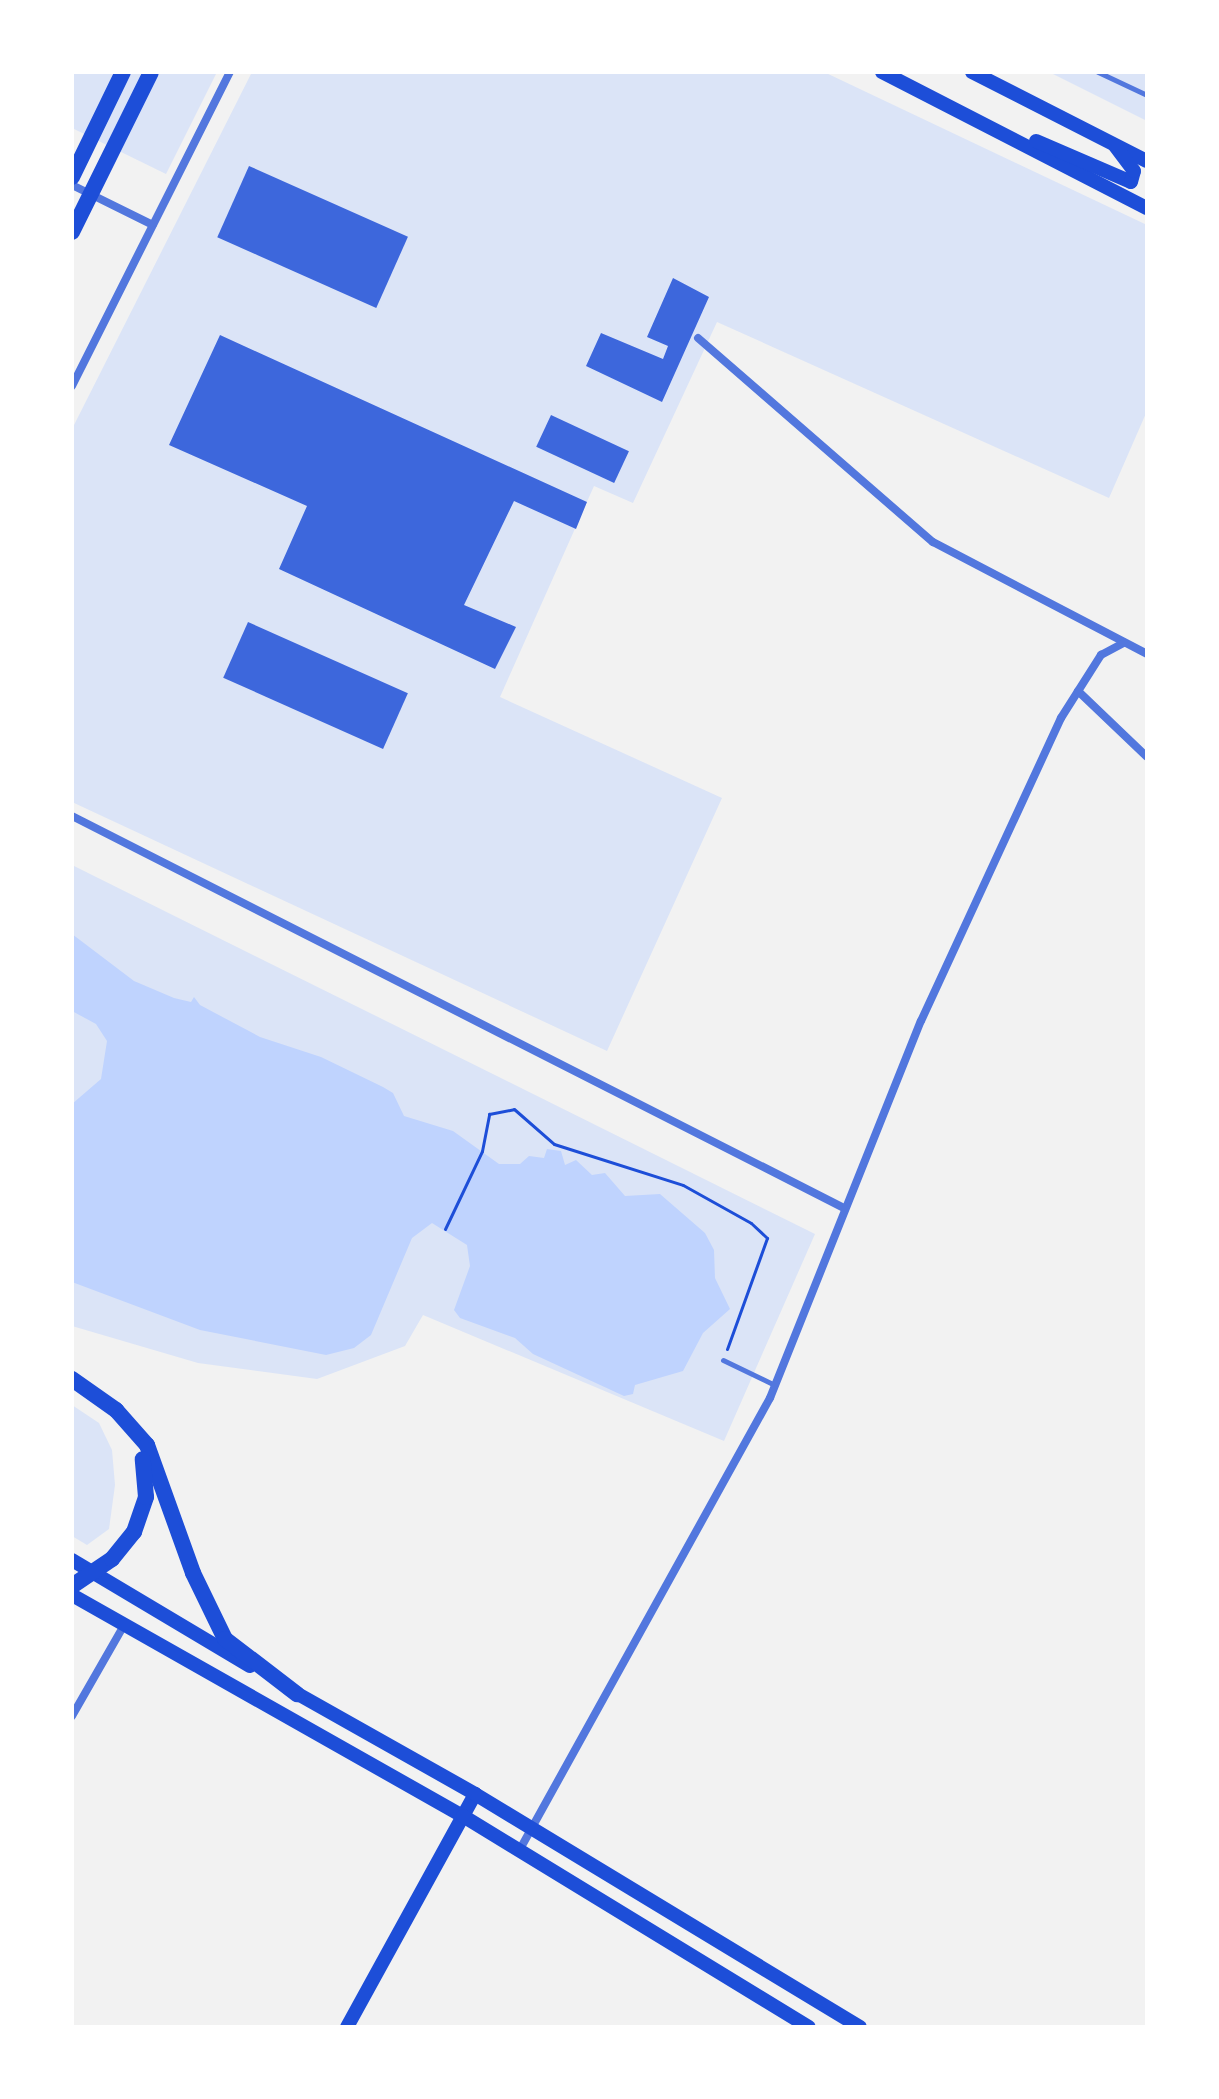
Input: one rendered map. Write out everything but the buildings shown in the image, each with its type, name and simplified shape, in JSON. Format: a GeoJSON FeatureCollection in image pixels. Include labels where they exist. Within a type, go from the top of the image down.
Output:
{"type":"FeatureCollection","features":[{"type":"Feature","properties":{"kind":"highway"},"geometry":{"type":"LineString","coordinates":[[72,177],[123,72]]}},
{"type":"Feature","properties":{"kind":"highway"},"geometry":{"type":"LineString","coordinates":[[72,232],[151,72]]}},
{"type":"Feature","properties":{"kind":"highway"},"geometry":{"type":"LineString","coordinates":[[72,1379],[135,1430],[147,1445],[193,1573],[225,1639],[297,1694]]}},
{"type":"Feature","properties":{"kind":"highway"},"geometry":{"type":"LineString","coordinates":[[72,1586],[112,1559],[134,1532],[146,1497],[147,1476],[135,1430]]}},
{"type":"Feature","properties":{"kind":"main road"},"geometry":{"type":"LineString","coordinates":[[882,72],[1147,208]]}},
{"type":"Feature","properties":{"kind":"main road"},"geometry":{"type":"LineString","coordinates":[[972,72],[1147,161]]}},
{"type":"Feature","properties":{"kind":"main road"},"geometry":{"type":"LineString","coordinates":[[1006,136],[1019,132],[1131,182],[1134,171],[1112,143]]}},
{"type":"Feature","properties":{"kind":"main road"},"geometry":{"type":"LineString","coordinates":[[72,1560],[297,1694],[475,1794],[860,2027]]}},
{"type":"Feature","properties":{"kind":"main road"},"geometry":{"type":"LineString","coordinates":[[72,1595],[123,1627],[463,1816],[809,2027]]}},
{"type":"Feature","properties":{"kind":"main road"},"geometry":{"type":"LineString","coordinates":[[347,2027],[475,1794]]}},
{"type":"Feature","properties":{"kind":"street"},"geometry":{"type":"LineString","coordinates":[[72,386],[230,72]]}},
{"type":"Feature","properties":{"kind":"street"},"geometry":{"type":"LineString","coordinates":[[72,185],[153,225]]}},
{"type":"Feature","properties":{"kind":"street"},"geometry":{"type":"LineString","coordinates":[[698,338],[933,542],[1147,654]]}},
{"type":"Feature","properties":{"kind":"street"},"geometry":{"type":"LineString","coordinates":[[519,1851],[775,1385],[921,1021],[1078,691],[1101,655],[1124,643]]}},
{"type":"Feature","properties":{"kind":"street"},"geometry":{"type":"LineString","coordinates":[[1078,691],[1147,757]]}},
{"type":"Feature","properties":{"kind":"street"},"geometry":{"type":"LineString","coordinates":[[72,816],[844,1208]]}},
{"type":"Feature","properties":{"kind":"street"},"geometry":{"type":"LineString","coordinates":[[72,1716],[123,1627]]}},
{"type":"Feature","properties":{"kind":"lane"},"geometry":{"type":"LineString","coordinates":[[1098,72],[1147,95]]}},
{"type":"Feature","properties":{"kind":"lane"},"geometry":{"type":"LineString","coordinates":[[723,1360],[775,1385]]}},
{"type":"Feature","properties":{"kind":"path"},"geometry":{"type":"LineString","coordinates":[[445,1229],[482,1151],[489,1114],[514,1109],[554,1144],[683,1185],[751,1223],[767,1238],[723,1360]]}},
{"type":"Feature","properties":{"kind":"shaded area"},"geometry":{"type":"Polygon","coordinates":[[[72,72],[217,72],[166,174],[72,128],[72,72]]]}},
{"type":"Feature","properties":{"kind":"shaded area"},"geometry":{"type":"Polygon","coordinates":[[[252,72],[824,72],[1147,225],[1147,411],[1109,498],[717,322],[633,503],[594,486],[500,697],[722,798],[607,1051],[72,802],[72,429],[252,72]]]}},
{"type":"Feature","properties":{"kind":"shaded area"},"geometry":{"type":"Polygon","coordinates":[[[1049,72],[1147,72],[1147,121],[1049,72]]]}},
{"type":"Feature","properties":{"kind":"shaded area"},"geometry":{"type":"Polygon","coordinates":[[[72,865],[815,1234],[724,1441],[423,1315],[405,1346],[317,1379],[198,1363],[72,1326],[72,865]]]}},
{"type":"Feature","properties":{"kind":"shaded area"},"geometry":{"type":"Polygon","coordinates":[[[72,1405],[99,1423],[112,1450],[115,1485],[109,1529],[87,1545],[72,1536],[72,1405]]]}},
{"type":"Feature","properties":{"kind":"water"},"geometry":{"type":"Polygon","coordinates":[[[72,934],[134,981],[174,998],[191,1002],[194,997],[200,1005],[260,1037],[321,1057],[383,1087],[393,1093],[404,1116],[453,1131],[499,1164],[520,1164],[529,1156],[544,1158],[547,1149],[561,1151],[565,1165],[576,1160],[592,1175],[605,1173],[625,1196],[660,1194],[705,1233],[714,1250],[715,1278],[730,1309],[703,1333],[683,1371],[635,1385],[633,1394],[624,1396],[533,1354],[515,1338],[460,1318],[454,1310],[470,1266],[467,1245],[432,1223],[412,1238],[371,1335],[354,1348],[326,1355],[200,1330],[72,1282],[72,1104],[101,1079],[107,1041],[96,1024],[72,1011],[72,934]]]}}]}
